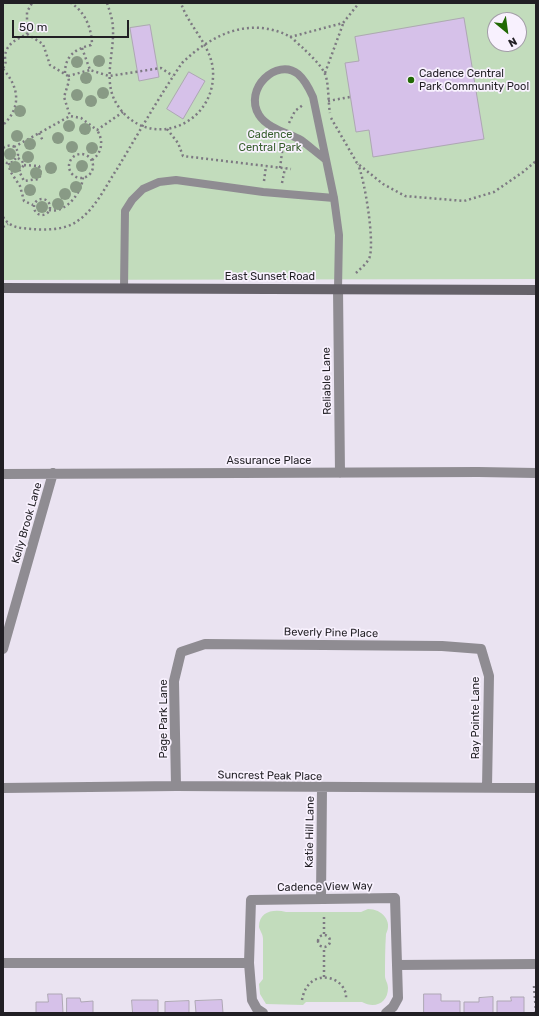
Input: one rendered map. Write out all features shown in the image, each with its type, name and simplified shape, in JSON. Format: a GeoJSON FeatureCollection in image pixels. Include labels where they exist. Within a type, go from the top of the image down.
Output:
{"type":"FeatureCollection","features":[{"type":"Feature","properties":{"kind":"main road","name":"East Sunset Road"},"geometry":{"type":"LineString","coordinates":[[3,288],[536,290]]}},
{"type":"Feature","properties":{"kind":"street","name":"Reliable Lane"},"geometry":{"type":"LineString","coordinates":[[338,289],[340,473]]}},
{"type":"Feature","properties":{"kind":"street","name":"Assurance Place"},"geometry":{"type":"LineString","coordinates":[[3,474],[536,473]]}},
{"type":"Feature","properties":{"kind":"street","name":"Kelly Brook Lane"},"geometry":{"type":"LineString","coordinates":[[3,649],[53,474]]}},
{"type":"Feature","properties":{"kind":"street","name":"Beverly Pine Place"},"geometry":{"type":"LineString","coordinates":[[181,652],[205,644],[442,646],[481,649]]}},
{"type":"Feature","properties":{"kind":"street","name":"Ray Pointe Lane"},"geometry":{"type":"LineString","coordinates":[[481,649],[489,676],[488,787]]}},
{"type":"Feature","properties":{"kind":"street","name":"Page Park Lane"},"geometry":{"type":"LineString","coordinates":[[176,786],[174,681],[181,652]]}},
{"type":"Feature","properties":{"kind":"street","name":"Suncrest Peak Place"},"geometry":{"type":"LineString","coordinates":[[3,788],[176,786],[536,788]]}},
{"type":"Feature","properties":{"kind":"street","name":"Katie Hill Lane"},"geometry":{"type":"LineString","coordinates":[[321,899],[322,788]]}},
{"type":"Feature","properties":{"kind":"street","name":"Cadence View Way"},"geometry":{"type":"LineString","coordinates":[[263,1013],[258,1009],[252,1000],[249,962],[251,900],[394,898],[398,998],[393,1007],[386,1013]]}},
{"type":"Feature","properties":{"kind":"street"},"geometry":{"type":"LineString","coordinates":[[3,963],[249,962]]}},
{"type":"Feature","properties":{"kind":"street"},"geometry":{"type":"LineString","coordinates":[[397,965],[536,964]]}},
{"type":"Feature","properties":{"kind":"lane"},"geometry":{"type":"LineString","coordinates":[[325,159],[303,142],[269,124],[260,116],[255,105],[256,92],[261,80],[270,74],[284,70],[296,73],[306,83],[313,97],[334,198],[339,235],[338,289]]}},
{"type":"Feature","properties":{"kind":"lane"},"geometry":{"type":"LineString","coordinates":[[124,288],[125,212],[132,200],[144,188],[159,182],[176,180],[263,192],[334,198]]}},
{"type":"Feature","properties":{"kind":"path"},"geometry":{"type":"LineString","coordinates":[[27,34],[27,12],[32,3]]}},
{"type":"Feature","properties":{"kind":"path"},"geometry":{"type":"LineString","coordinates":[[65,73],[68,58],[82,48],[91,45],[91,35],[85,17],[80,10],[71,3]]}},
{"type":"Feature","properties":{"kind":"path"},"geometry":{"type":"LineString","coordinates":[[107,3],[112,16],[113,30],[109,76],[112,93],[118,106],[128,118],[143,127],[158,130],[167,129],[187,122],[199,114],[211,92],[214,77],[209,53],[181,3]]}},
{"type":"Feature","properties":{"kind":"path"},"geometry":{"type":"LineString","coordinates":[[325,74],[343,23],[359,3]]}},
{"type":"Feature","properties":{"kind":"path"},"geometry":{"type":"LineString","coordinates":[[290,37],[343,23]]}},
{"type":"Feature","properties":{"kind":"path"},"geometry":{"type":"LineString","coordinates":[[3,126],[16,104],[17,93],[13,81],[3,68],[5,66],[8,48],[16,39],[27,34]]}},
{"type":"Feature","properties":{"kind":"path"},"geometry":{"type":"LineString","coordinates":[[27,34],[43,44],[50,66],[68,76],[69,82],[64,98],[70,116]]}},
{"type":"Feature","properties":{"kind":"path"},"geometry":{"type":"LineString","coordinates":[[82,48],[90,70]]}},
{"type":"Feature","properties":{"kind":"path"},"geometry":{"type":"LineString","coordinates":[[68,76],[90,70],[109,76],[160,68],[173,76]]}},
{"type":"Feature","properties":{"kind":"path"},"geometry":{"type":"LineString","coordinates":[[324,101],[350,98]]}},
{"type":"Feature","properties":{"kind":"path"},"geometry":{"type":"LineString","coordinates":[[289,123],[295,111],[305,104]]}},
{"type":"Feature","properties":{"kind":"path"},"geometry":{"type":"LineString","coordinates":[[97,130],[123,112]]}},
{"type":"Feature","properties":{"kind":"path"},"geometry":{"type":"LineString","coordinates":[[3,148],[8,146],[14,147],[70,116],[81,118],[97,130],[101,145],[98,154],[92,160],[92,170],[88,176],[77,177],[71,172],[70,161],[79,154],[87,156],[92,160]]}},
{"type":"Feature","properties":{"kind":"path"},"geometry":{"type":"LineString","coordinates":[[3,218],[8,224],[19,228],[44,230],[76,223],[93,205],[143,127]]}},
{"type":"Feature","properties":{"kind":"path"},"geometry":{"type":"LineString","coordinates":[[167,129],[180,148],[183,156],[291,169]]}},
{"type":"Feature","properties":{"kind":"path"},"geometry":{"type":"LineString","coordinates":[[39,133],[44,141]]}},
{"type":"Feature","properties":{"kind":"path"},"geometry":{"type":"LineString","coordinates":[[280,168],[284,142]]}},
{"type":"Feature","properties":{"kind":"path"},"geometry":{"type":"LineString","coordinates":[[14,147],[18,152],[18,158],[24,165]]}},
{"type":"Feature","properties":{"kind":"path"},"geometry":{"type":"LineString","coordinates":[[3,160],[9,163],[18,158]]}},
{"type":"Feature","properties":{"kind":"path"},"geometry":{"type":"LineString","coordinates":[[9,163],[11,174],[17,181],[24,201],[33,206],[36,213],[40,215],[45,214],[49,210],[59,210],[67,205],[81,187],[83,177]]}},
{"type":"Feature","properties":{"kind":"path"},"geometry":{"type":"LineString","coordinates":[[356,273],[368,262],[370,251],[365,188],[357,163]]}},
{"type":"Feature","properties":{"kind":"path"},"geometry":{"type":"LineString","coordinates":[[24,165],[39,166],[41,176],[39,179],[24,181],[21,178],[19,171],[24,165]]}},
{"type":"Feature","properties":{"kind":"path"},"geometry":{"type":"LineString","coordinates":[[17,181],[21,178]]}},
{"type":"Feature","properties":{"kind":"path"},"geometry":{"type":"LineString","coordinates":[[33,206],[36,200],[44,199],[49,202],[49,210]]}},
{"type":"Feature","properties":{"kind":"path"},"geometry":{"type":"LineString","coordinates":[[3,226],[8,224]]}},
{"type":"Feature","properties":{"kind":"path"},"geometry":{"type":"LineString","coordinates":[[324,915],[324,934]]}},
{"type":"Feature","properties":{"kind":"path"},"geometry":{"type":"LineString","coordinates":[[324,934],[318,937],[320,946],[324,947]]}},
{"type":"Feature","properties":{"kind":"path"},"geometry":{"type":"LineString","coordinates":[[324,934],[330,939],[328,945],[324,947]]}},
{"type":"Feature","properties":{"kind":"path"},"geometry":{"type":"LineString","coordinates":[[324,947],[324,977]]}},
{"type":"Feature","properties":{"kind":"path"},"geometry":{"type":"LineString","coordinates":[[302,1000],[304,989],[310,982],[324,977],[340,983],[346,994],[346,999]]}},
{"type":"Feature","properties":{"kind":"path"},"geometry":{"type":"LineString","coordinates":[[534,986],[536,1013]]}},
{"type":"Feature","properties":{"kind":"green space","name":"Cadence Central Park"},"geometry":{"type":"Polygon","coordinates":[[[3,3],[536,3],[536,279],[3,280],[3,3]]]}},
{"type":"Feature","properties":{"kind":"green space"},"geometry":{"type":"Polygon","coordinates":[[[368,909],[382,913],[387,920],[388,925],[385,950],[385,977],[388,988],[386,998],[383,1001],[376,1005],[362,1002],[306,1002],[303,1005],[266,1004],[260,994],[259,984],[263,979],[263,936],[259,927],[264,914],[272,911],[361,912],[368,909]]]}},
{"type":"Feature","properties":{"kind":"building","name":"Cadence Central Park Community Pool"},"geometry":{"type":"Polygon","coordinates":[[[464,18],[484,139],[373,157],[369,130],[356,132],[345,63],[359,61],[355,37],[464,18]]]}},
{"type":"Feature","properties":{"kind":"building"},"geometry":{"type":"Polygon","coordinates":[[[150,25],[159,77],[139,81],[130,28],[150,25]]]}},
{"type":"Feature","properties":{"kind":"building"},"geometry":{"type":"Polygon","coordinates":[[[189,72],[205,81],[183,119],[167,109],[189,72]]]}},
{"type":"Feature","properties":{"kind":"building"},"geometry":{"type":"Polygon","coordinates":[[[48,994],[62,994],[63,1013],[36,1013],[36,1002],[48,1002],[48,994]]]}},
{"type":"Feature","properties":{"kind":"building"},"geometry":{"type":"Polygon","coordinates":[[[424,994],[441,994],[441,1001],[460,1001],[460,1013],[424,1013],[424,994]]]}},
{"type":"Feature","properties":{"kind":"building"},"geometry":{"type":"Polygon","coordinates":[[[493,997],[493,1013],[464,1013],[464,1002],[479,1002],[479,998],[493,997]]]}},
{"type":"Feature","properties":{"kind":"building"},"geometry":{"type":"Polygon","coordinates":[[[511,997],[524,997],[524,1013],[497,1013],[497,1001],[511,1001],[511,997]]]}},
{"type":"Feature","properties":{"kind":"building"},"geometry":{"type":"Polygon","coordinates":[[[67,998],[80,998],[81,1002],[93,1001],[93,1013],[67,1013],[67,998]]]}},
{"type":"Feature","properties":{"kind":"building"},"geometry":{"type":"Polygon","coordinates":[[[132,1000],[158,1000],[158,1013],[133,1013],[132,1000]]]}},
{"type":"Feature","properties":{"kind":"building"},"geometry":{"type":"Polygon","coordinates":[[[222,1000],[223,1013],[196,1013],[195,1001],[222,1000]]]}},
{"type":"Feature","properties":{"kind":"building"},"geometry":{"type":"Polygon","coordinates":[[[189,1001],[189,1013],[165,1013],[165,1002],[189,1001]]]}},
{"type":"Feature","properties":{"kind":"place","name":"Cadence Central Park Community Pool"},"geometry":{"type":"Point","coordinates":[411,80]}}]}
